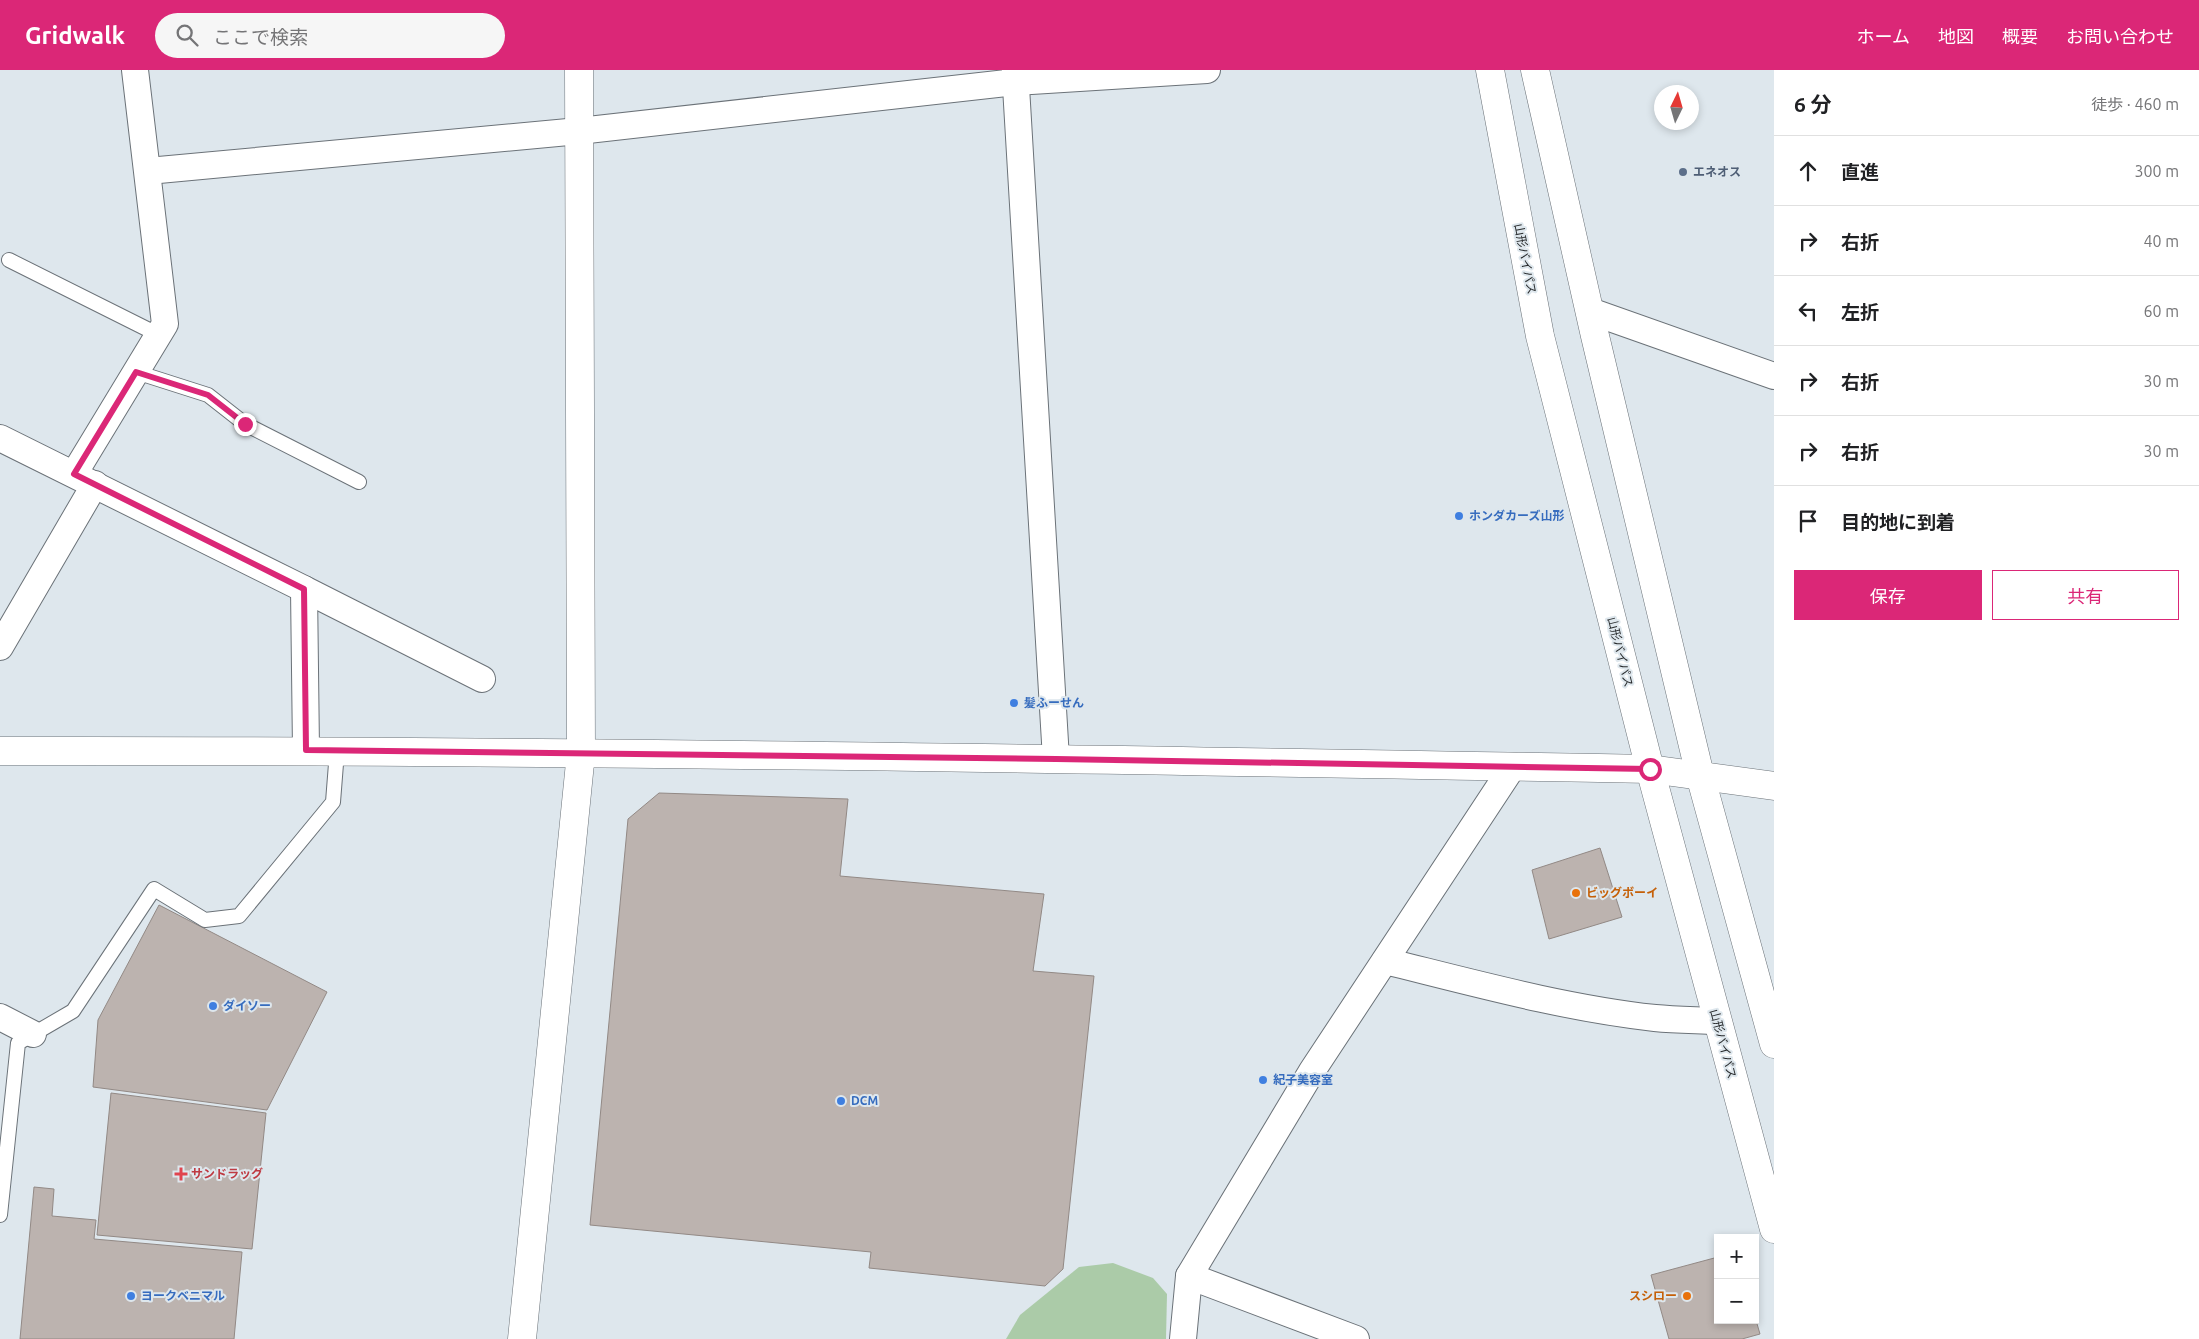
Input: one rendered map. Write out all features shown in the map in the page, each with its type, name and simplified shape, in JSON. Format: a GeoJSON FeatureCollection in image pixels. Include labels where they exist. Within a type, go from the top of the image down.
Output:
{"type":"FeatureCollection","features":[{"type":"Feature","properties":{"kind":"main road"},"geometry":{"type":"LineString","coordinates":[[522,1339],[581,753],[579,70]]}},
{"type":"Feature","properties":{"kind":"main road","name":"山形バイパス"},"geometry":{"type":"LineString","coordinates":[[1490,70],[1540,336],[1716,1021],[1774,1229]]}},
{"type":"Feature","properties":{"kind":"main road"},"geometry":{"type":"LineString","coordinates":[[1535,70],[1700,775],[1774,1044]]}},
{"type":"Feature","properties":{"kind":"main road"},"geometry":{"type":"LineString","coordinates":[[0,751],[306,750],[1513,766],[1650,769],[1774,786]]}},
{"type":"Feature","properties":{"kind":"street"},"geometry":{"type":"LineString","coordinates":[[0,647],[85,479],[136,372],[165,324],[135,70]]}},
{"type":"Feature","properties":{"kind":"street"},"geometry":{"type":"LineString","coordinates":[[148,171],[579,130],[1015,76],[1207,70]]}},
{"type":"Feature","properties":{"kind":"street"},"geometry":{"type":"LineString","coordinates":[[1015,76],[1056,759]]}},
{"type":"Feature","properties":{"kind":"street"},"geometry":{"type":"LineString","coordinates":[[1590,311],[1774,376]]}},
{"type":"Feature","properties":{"kind":"street"},"geometry":{"type":"LineString","coordinates":[[0,438],[482,678]]}},
{"type":"Feature","properties":{"kind":"street"},"geometry":{"type":"LineString","coordinates":[[304,589],[306,750]]}},
{"type":"Feature","properties":{"kind":"street"},"geometry":{"type":"LineString","coordinates":[[1183,1339],[1189,1276],[1312,1071],[1513,766]]}},
{"type":"Feature","properties":{"kind":"street"},"geometry":{"type":"LineString","coordinates":[[1385,961],[1525,996],[1591,1008],[1656,1018],[1716,1021]]}},
{"type":"Feature","properties":{"kind":"street"},"geometry":{"type":"LineString","coordinates":[[0,1017],[33,1034]]}},
{"type":"Feature","properties":{"kind":"street"},"geometry":{"type":"LineString","coordinates":[[1189,1276],[1356,1339]]}},
{"type":"Feature","properties":{"kind":"lane"},"geometry":{"type":"LineString","coordinates":[[9,260],[159,335]]}},
{"type":"Feature","properties":{"kind":"lane"},"geometry":{"type":"LineString","coordinates":[[136,372],[208,395],[245,424],[359,482]]}},
{"type":"Feature","properties":{"kind":"lane"},"geometry":{"type":"LineString","coordinates":[[0,1215],[18,1043],[73,1011],[154,889],[205,920],[239,916],[333,802],[336,751]]}},
{"type":"Feature","properties":{"kind":"green space"},"geometry":{"type":"Polygon","coordinates":[[[1113,1263],[1153,1278],[1167,1294],[1166,1339],[1006,1339],[1020,1315],[1079,1267],[1113,1263]]]}},
{"type":"Feature","properties":{"kind":"building","name":"DCM"},"geometry":{"type":"Polygon","coordinates":[[[659,793],[848,799],[840,876],[1044,894],[1033,971],[1094,976],[1063,1269],[1045,1286],[869,1268],[871,1252],[590,1225],[628,819],[659,793]]]}},
{"type":"Feature","properties":{"kind":"building","name":"ビッグボーイ"},"geometry":{"type":"Polygon","coordinates":[[[1600,848],[1622,917],[1549,939],[1532,870],[1600,848]]]}},
{"type":"Feature","properties":{"kind":"building","name":"ダイソー"},"geometry":{"type":"Polygon","coordinates":[[[159,905],[327,992],[267,1110],[93,1087],[98,1020],[159,905]]]}},
{"type":"Feature","properties":{"kind":"building","name":"サンドラッグ"},"geometry":{"type":"Polygon","coordinates":[[[111,1093],[266,1113],[252,1249],[97,1235],[111,1093]]]}},
{"type":"Feature","properties":{"kind":"building","name":"ヨークベニマル"},"geometry":{"type":"Polygon","coordinates":[[[34,1187],[54,1189],[52,1216],[96,1220],[94,1239],[242,1252],[234,1339],[20,1339],[34,1187]]]}},
{"type":"Feature","properties":{"kind":"building","name":"スシロー"},"geometry":{"type":"Polygon","coordinates":[[[1714,1258],[1714,1324],[1757,1324],[1760,1334],[1742,1339],[1669,1339],[1651,1275],[1714,1258]]]}},
{"type":"Feature","properties":{"kind":"place","name":"エネオス"},"geometry":{"type":"Point","coordinates":[1683,172]}},
{"type":"Feature","properties":{"kind":"place","name":"ホンダカーズ山形"},"geometry":{"type":"Point","coordinates":[1459,516]}},
{"type":"Feature","properties":{"kind":"place","name":"髪ふーせん"},"geometry":{"type":"Point","coordinates":[1014,703]}},
{"type":"Feature","properties":{"kind":"place","name":"ビッグボーイ"},"geometry":{"type":"Point","coordinates":[1576,893]}},
{"type":"Feature","properties":{"kind":"place","name":"ダイソー"},"geometry":{"type":"Point","coordinates":[213,1006]}},
{"type":"Feature","properties":{"kind":"place","name":"紀子美容室"},"geometry":{"type":"Point","coordinates":[1263,1080]}},
{"type":"Feature","properties":{"kind":"place","name":"DCM"},"geometry":{"type":"Point","coordinates":[841,1101]}},
{"type":"Feature","properties":{"kind":"place","name":"サンドラッグ"},"geometry":{"type":"Point","coordinates":[181,1174]}},
{"type":"Feature","properties":{"kind":"place","name":"ヨークベニマル"},"geometry":{"type":"Point","coordinates":[131,1296]}},
{"type":"Feature","properties":{"kind":"place","name":"スシロー"},"geometry":{"type":"Point","coordinates":[1687,1296]}},
{"type":"Feature","properties":{"kind":"route"},"geometry":{"type":"LineString","coordinates":[[245,424],[208,395],[136,372],[74,474],[304,589],[306,750],[1056,759],[1650,769]]}}]}
